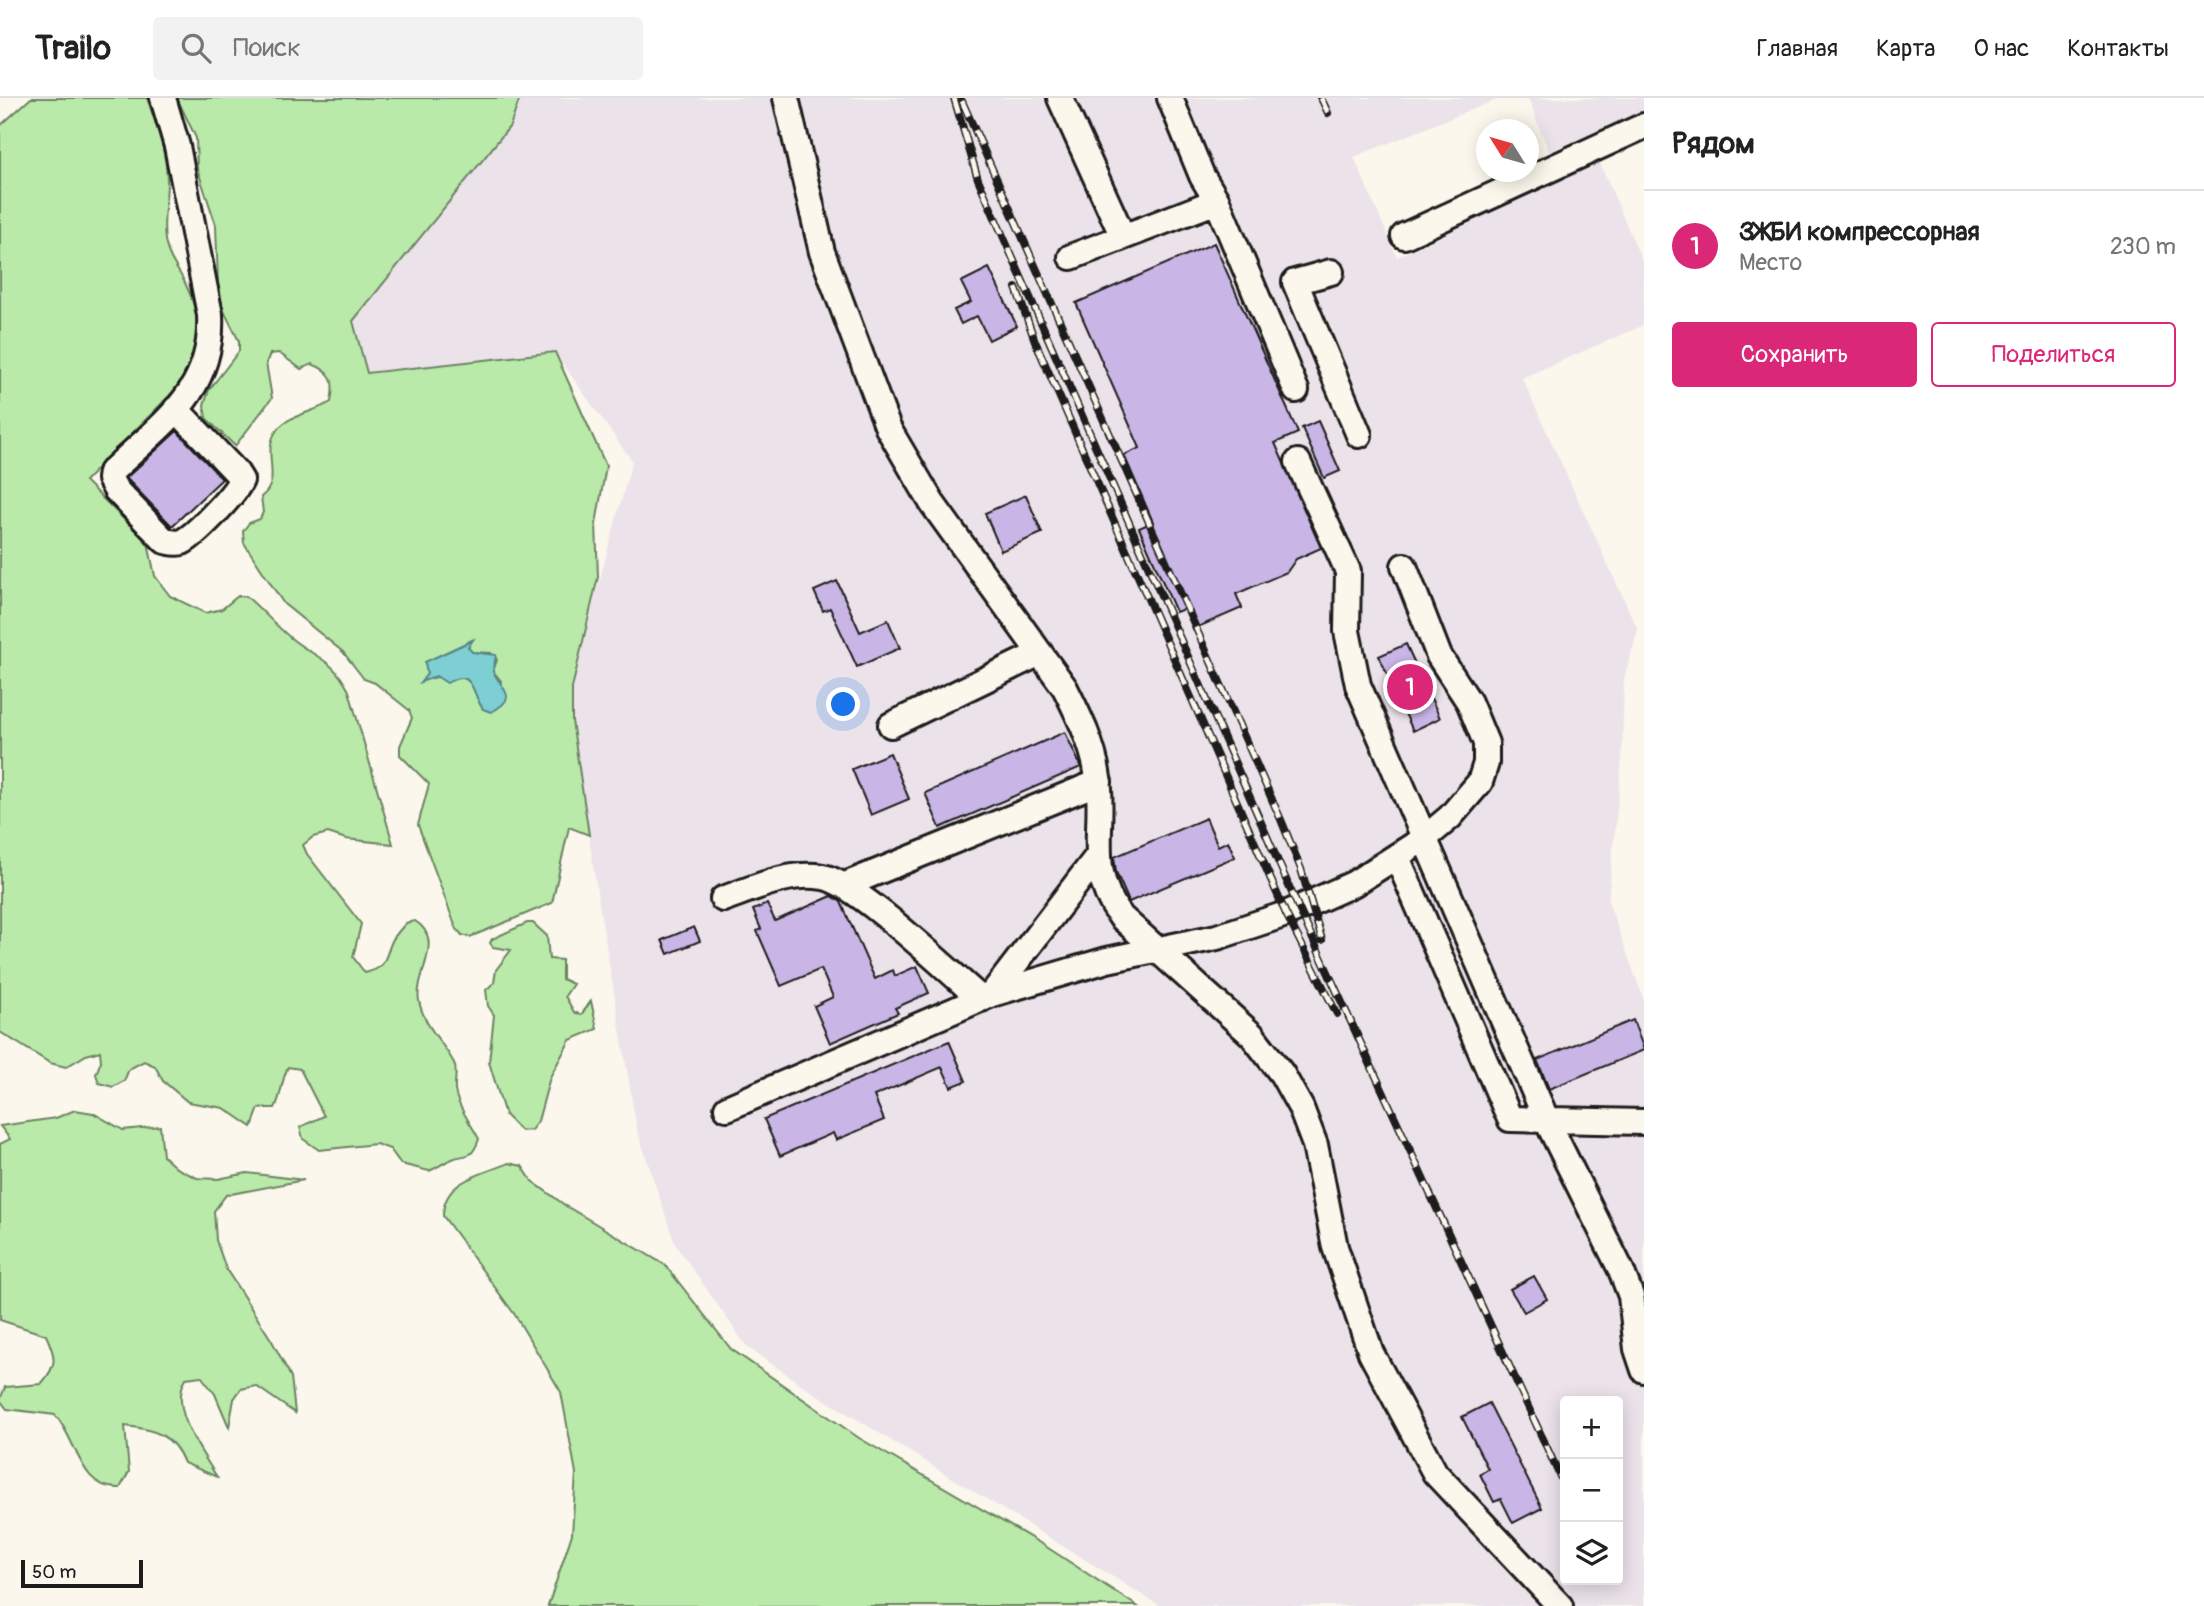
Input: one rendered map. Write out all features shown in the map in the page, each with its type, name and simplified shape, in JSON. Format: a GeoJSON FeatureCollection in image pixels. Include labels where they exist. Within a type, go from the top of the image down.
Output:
{"type":"FeatureCollection","features":[{"type":"Feature","properties":{"kind":"street"},"geometry":{"type":"LineString","coordinates":[[163,98],[177,146],[210,315],[211,335],[206,365],[192,391],[111,472],[110,479],[116,490],[165,541],[180,543],[232,495],[241,480],[176,409]]}},
{"type":"Feature","properties":{"kind":"street"},"geometry":{"type":"LineString","coordinates":[[786,98],[822,252],[888,428],[932,503],[1065,688],[1077,712],[1096,761],[1099,782],[1097,857],[1110,902],[1121,917],[1252,1035],[1282,1074],[1301,1108],[1315,1145],[1335,1247],[1371,1353],[1434,1473],[1560,1606]]}},
{"type":"Feature","properties":{"kind":"street"},"geometry":{"type":"LineString","coordinates":[[1060,98],[1123,237]]}},
{"type":"Feature","properties":{"kind":"street"},"geometry":{"type":"LineString","coordinates":[[1170,98],[1202,176],[1217,201],[1296,390]]}},
{"type":"Feature","properties":{"kind":"street"},"geometry":{"type":"LineString","coordinates":[[1404,236],[1644,126]]}},
{"type":"Feature","properties":{"kind":"street"},"geometry":{"type":"LineString","coordinates":[[1071,257],[1217,201]]}},
{"type":"Feature","properties":{"kind":"street"},"geometry":{"type":"LineString","coordinates":[[1331,272],[1295,282],[1359,435]]}},
{"type":"Feature","properties":{"kind":"street"},"geometry":{"type":"LineString","coordinates":[[1298,462],[1348,571],[1347,632],[1358,685],[1547,1121],[1631,1296],[1637,1349],[1644,1370]]}},
{"type":"Feature","properties":{"kind":"street"},"geometry":{"type":"LineString","coordinates":[[727,1108],[986,997],[1066,971],[1217,937],[1286,914],[1353,884],[1425,838],[1458,809],[1480,782],[1486,763],[1486,743],[1468,702],[1439,656],[1404,566]]}},
{"type":"Feature","properties":{"kind":"street"},"geometry":{"type":"LineString","coordinates":[[891,725],[1040,653]]}},
{"type":"Feature","properties":{"kind":"street"},"geometry":{"type":"LineString","coordinates":[[845,885],[1099,782]]}},
{"type":"Feature","properties":{"kind":"street"},"geometry":{"type":"LineString","coordinates":[[986,997],[1068,899],[1097,857]]}},
{"type":"Feature","properties":{"kind":"street"},"geometry":{"type":"LineString","coordinates":[[1396,857],[1510,1119],[1644,1122]]}},
{"type":"Feature","properties":{"kind":"street"},"geometry":{"type":"LineString","coordinates":[[723,899],[763,885],[808,876],[836,880],[986,997]]}},
{"type":"Feature","properties":{"kind":"shaded area"},"geometry":{"type":"Polygon","coordinates":[[[521,98],[1501,98],[1354,157],[1397,257],[1599,161],[1644,265],[1644,325],[1522,378],[1638,630],[1624,679],[1622,760],[1608,901],[1644,1000],[1644,1606],[1160,1606],[811,1391],[747,1347],[675,1244],[637,1130],[597,892],[572,721],[572,688],[578,659],[632,461],[555,353],[367,373],[353,321],[510,126],[521,98]]]}},
{"type":"Feature","properties":{"kind":"shaded area"},"geometry":{"type":"Polygon","coordinates":[[[1528,98],[1644,98],[1644,117],[1552,160],[1539,126],[1539,119],[1536,119],[1528,98]]]}},
{"type":"Feature","properties":{"kind":"green space"},"geometry":{"type":"Polygon","coordinates":[[[31,98],[147,98],[167,170],[165,240],[195,310],[195,350],[177,388],[85,481],[148,543],[155,576],[170,596],[205,613],[222,609],[238,596],[246,596],[292,639],[330,665],[349,691],[393,844],[346,839],[328,833],[313,837],[303,845],[307,854],[361,924],[353,957],[365,973],[381,965],[393,939],[406,923],[415,921],[424,929],[428,938],[429,948],[419,991],[421,1010],[454,1063],[456,1096],[479,1139],[471,1154],[450,1160],[429,1171],[401,1164],[390,1149],[376,1144],[319,1150],[303,1139],[300,1127],[324,1116],[300,1069],[288,1067],[275,1108],[259,1108],[252,1127],[224,1108],[188,1102],[163,1081],[155,1066],[144,1061],[129,1069],[124,1081],[113,1087],[99,1083],[96,1074],[101,1061],[100,1051],[86,1055],[66,1067],[50,1063],[0,1032],[0,126],[31,98]]]}},
{"type":"Feature","properties":{"kind":"green space"},"geometry":{"type":"Polygon","coordinates":[[[177,98],[520,98],[510,126],[353,321],[367,373],[555,352],[606,466],[596,524],[598,577],[572,688],[572,721],[589,835],[569,827],[552,903],[470,937],[462,935],[456,928],[418,825],[429,784],[400,755],[400,746],[412,718],[409,710],[375,683],[364,679],[343,652],[284,604],[244,543],[243,531],[249,523],[260,519],[263,512],[261,497],[271,483],[272,439],[277,430],[295,417],[331,402],[333,388],[331,378],[319,367],[312,364],[301,369],[279,353],[270,354],[266,363],[272,398],[235,446],[206,418],[204,405],[209,390],[239,351],[239,341],[223,309],[218,284],[216,225],[197,168],[196,138],[177,98]],[[472,640],[425,662],[427,674],[422,681],[448,676],[461,677],[471,684],[483,709],[491,712],[501,681],[493,671],[497,660],[491,653],[472,652],[468,647],[472,640]]]}},
{"type":"Feature","properties":{"kind":"green space"},"geometry":{"type":"Polygon","coordinates":[[[527,923],[533,923],[547,936],[549,959],[562,960],[562,979],[573,984],[565,996],[574,1012],[581,1015],[591,1001],[597,1029],[570,1040],[550,1077],[538,1121],[531,1130],[521,1131],[505,1115],[489,1062],[494,1015],[488,1006],[486,990],[494,983],[496,970],[511,950],[493,947],[490,943],[492,939],[527,923]]]}},
{"type":"Feature","properties":{"kind":"green space"},"geometry":{"type":"Polygon","coordinates":[[[75,1110],[93,1113],[123,1130],[160,1126],[163,1156],[176,1168],[197,1178],[218,1179],[247,1173],[304,1180],[226,1195],[214,1211],[216,1240],[226,1269],[272,1341],[291,1377],[295,1413],[256,1386],[241,1389],[234,1399],[229,1427],[215,1394],[201,1376],[186,1378],[181,1403],[184,1416],[196,1443],[217,1477],[184,1463],[174,1445],[161,1435],[125,1426],[129,1472],[120,1488],[106,1486],[87,1472],[55,1415],[7,1409],[0,1400],[5,1387],[41,1384],[54,1361],[46,1335],[0,1320],[0,1144],[10,1139],[0,1126],[56,1118],[75,1110]]]}},
{"type":"Feature","properties":{"kind":"green space"},"geometry":{"type":"Polygon","coordinates":[[[509,1163],[522,1166],[532,1181],[566,1206],[665,1265],[731,1349],[859,1438],[1045,1546],[1137,1606],[548,1606],[572,1534],[576,1473],[561,1392],[515,1315],[443,1216],[449,1194],[465,1180],[509,1163]]]}},
{"type":"Feature","properties":{"kind":"water"},"geometry":{"type":"Polygon","coordinates":[[[473,640],[468,647],[472,652],[496,655],[493,671],[507,697],[500,707],[491,712],[483,709],[467,680],[462,678],[447,683],[436,676],[421,682],[427,674],[425,662],[473,640]]]}},
{"type":"Feature","properties":{"kind":"building"},"geometry":{"type":"Polygon","coordinates":[[[1214,243],[1298,433],[1275,443],[1321,548],[1296,559],[1287,572],[1236,594],[1242,608],[1198,627],[1189,607],[1176,612],[1139,528],[1153,522],[1124,455],[1140,448],[1076,303],[1214,243]]]}},
{"type":"Feature","properties":{"kind":"building"},"geometry":{"type":"Polygon","coordinates":[[[989,268],[1017,326],[989,340],[977,316],[961,324],[954,310],[971,302],[961,282],[989,268]]]}},
{"type":"Feature","properties":{"kind":"building"},"geometry":{"type":"Polygon","coordinates":[[[1318,421],[1340,471],[1324,478],[1302,428],[1318,421]]]}},
{"type":"Feature","properties":{"kind":"building"},"geometry":{"type":"Polygon","coordinates":[[[177,431],[222,479],[172,526],[126,478],[177,431]]]}},
{"type":"Feature","properties":{"kind":"building"},"geometry":{"type":"Polygon","coordinates":[[[1026,495],[1042,533],[1001,551],[985,513],[1026,495]]]}},
{"type":"Feature","properties":{"kind":"building"},"geometry":{"type":"Polygon","coordinates":[[[837,581],[860,632],[888,620],[900,648],[857,667],[830,608],[823,611],[814,591],[837,581]]]}},
{"type":"Feature","properties":{"kind":"building"},"geometry":{"type":"Polygon","coordinates":[[[1406,644],[1440,718],[1413,731],[1379,656],[1406,644]]]}},
{"type":"Feature","properties":{"kind":"building"},"geometry":{"type":"Polygon","coordinates":[[[1065,732],[1081,767],[940,828],[925,793],[1065,732]]]}},
{"type":"Feature","properties":{"kind":"building"},"geometry":{"type":"Polygon","coordinates":[[[890,753],[909,799],[871,815],[852,769],[890,753]]]}},
{"type":"Feature","properties":{"kind":"building"},"geometry":{"type":"Polygon","coordinates":[[[1206,818],[1218,846],[1228,841],[1235,857],[1129,902],[1116,872],[1114,857],[1206,818]]]}},
{"type":"Feature","properties":{"kind":"building"},"geometry":{"type":"Polygon","coordinates":[[[832,896],[841,902],[875,979],[893,970],[895,976],[917,966],[929,993],[895,1008],[898,1013],[830,1043],[814,1006],[833,997],[821,969],[781,986],[757,931],[761,929],[753,910],[767,904],[775,921],[832,896]]]}},
{"type":"Feature","properties":{"kind":"building"},"geometry":{"type":"Polygon","coordinates":[[[694,927],[700,941],[668,954],[662,940],[694,927]]]}},
{"type":"Feature","properties":{"kind":"building"},"geometry":{"type":"Polygon","coordinates":[[[1633,1020],[1644,1050],[1549,1089],[1537,1060],[1633,1020]]]}},
{"type":"Feature","properties":{"kind":"building"},"geometry":{"type":"Polygon","coordinates":[[[949,1041],[966,1081],[951,1087],[942,1067],[874,1096],[884,1120],[836,1140],[833,1133],[780,1156],[764,1119],[949,1041]]]}},
{"type":"Feature","properties":{"kind":"building"},"geometry":{"type":"Polygon","coordinates":[[[1534,1276],[1547,1299],[1524,1312],[1510,1289],[1534,1276]]]}},
{"type":"Feature","properties":{"kind":"building"},"geometry":{"type":"Polygon","coordinates":[[[1489,1403],[1542,1508],[1513,1523],[1501,1499],[1494,1502],[1480,1474],[1488,1469],[1462,1417],[1489,1403]]]}},
{"type":"Feature","properties":{"kind":"railway"},"geometry":{"type":"LineString","coordinates":[[954,98],[978,179],[1299,909],[1560,1476]]}},
{"type":"Feature","properties":{"kind":"railway"},"geometry":{"type":"LineString","coordinates":[[1321,98],[1328,113]]}},
{"type":"Feature","properties":{"kind":"railway"},"geometry":{"type":"LineString","coordinates":[[962,101],[1282,822],[1301,869],[1322,940]]}},
{"type":"Feature","properties":{"kind":"railway"},"geometry":{"type":"LineString","coordinates":[[1016,288],[1035,341],[1286,914],[1337,1014]]}},
{"type":"Feature","properties":{"kind":"place","name":"ЗЖБИ компрессорная"},"geometry":{"type":"Point","coordinates":[1410,687]}}]}
